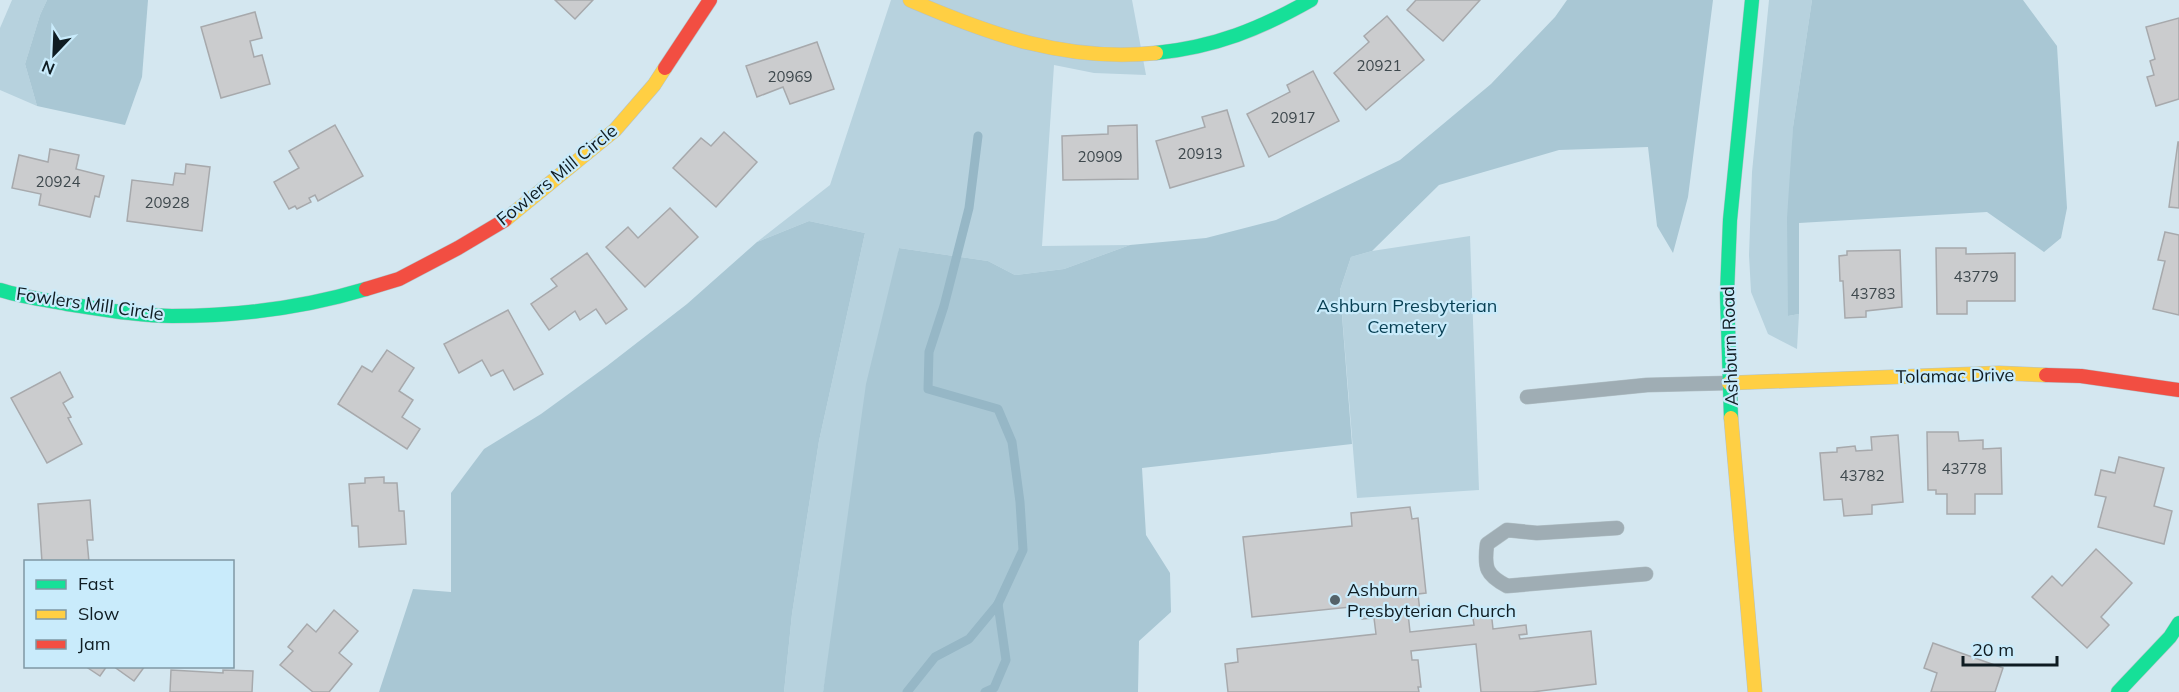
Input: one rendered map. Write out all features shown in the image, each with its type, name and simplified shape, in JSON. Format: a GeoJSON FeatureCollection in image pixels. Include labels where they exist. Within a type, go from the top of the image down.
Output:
{"type":"FeatureCollection","features":[{"type":"Feature","properties":{"kind":"street","name":"Fowlers Mill Circle"},"geometry":{"type":"LineString","coordinates":[[0,290],[15,295],[93,308],[170,316],[267,311],[343,296],[399,279],[458,248],[513,215],[615,130],[654,85],[710,0]]}},
{"type":"Feature","properties":{"kind":"street"},"geometry":{"type":"LineString","coordinates":[[910,0],[1021,42],[1074,53],[1102,56],[1157,54],[1210,44],[1262,26],[1311,0]]}},
{"type":"Feature","properties":{"kind":"street","name":"Ashburn Road"},"geometry":{"type":"LineString","coordinates":[[1752,0],[1738,122],[1727,294],[1729,383],[1755,692]]}},
{"type":"Feature","properties":{"kind":"street","name":"Tolamac Drive"},"geometry":{"type":"LineString","coordinates":[[1729,383],[1999,373],[2081,376],[2179,390]]}},
{"type":"Feature","properties":{"kind":"street"},"geometry":{"type":"LineString","coordinates":[[2118,692],[2170,637],[2179,623]]}},
{"type":"Feature","properties":{"kind":"lane"},"geometry":{"type":"LineString","coordinates":[[1527,397],[1647,385],[1729,383]]}},
{"type":"Feature","properties":{"kind":"lane"},"geometry":{"type":"LineString","coordinates":[[1617,528],[1537,533],[1507,530],[1487,544],[1485,561],[1493,579],[1507,586],[1646,574]]}},
{"type":"Feature","properties":{"kind":"green space"},"geometry":{"type":"Polygon","coordinates":[[[12,0],[47,0],[25,64],[37,106],[0,90],[0,28],[12,0]]]}},
{"type":"Feature","properties":{"kind":"green space"},"geometry":{"type":"Polygon","coordinates":[[[891,0],[1132,0],[1146,75],[1094,73],[1054,65],[1042,246],[1130,245],[1064,269],[1015,275],[988,261],[899,248],[823,692],[784,692],[792,614],[819,441],[865,233],[809,221],[757,242],[830,185],[891,0]]]}},
{"type":"Feature","properties":{"kind":"green space"},"geometry":{"type":"Polygon","coordinates":[[[1769,0],[1812,0],[1793,127],[1788,316],[1799,314],[1797,349],[1768,334],[1751,292],[1749,255],[1752,172],[1769,0]]]}},
{"type":"Feature","properties":{"kind":"green space","name":"Ashburn Presbyterian Cemetery"},"geometry":{"type":"Polygon","coordinates":[[[1470,236],[1479,490],[1357,498],[1340,290],[1351,257],[1372,251],[1470,236]]]}},
{"type":"Feature","properties":{"kind":"shaded area"},"geometry":{"type":"Polygon","coordinates":[[[47,0],[148,0],[142,77],[125,125],[37,106],[25,64],[47,0]]]}},
{"type":"Feature","properties":{"kind":"shaded area"},"geometry":{"type":"Polygon","coordinates":[[[1567,0],[1713,0],[1688,197],[1673,253],[1657,226],[1648,147],[1559,150],[1439,185],[1372,251],[1351,257],[1340,290],[1352,444],[1142,468],[1146,535],[1170,573],[1171,612],[1139,641],[1138,692],[823,692],[866,384],[899,248],[988,261],[1015,275],[1064,269],[1130,245],[1206,238],[1276,220],[1400,160],[1491,84],[1555,17],[1567,0]]]}},
{"type":"Feature","properties":{"kind":"shaded area"},"geometry":{"type":"Polygon","coordinates":[[[1812,0],[2023,0],[2057,46],[2067,208],[2061,238],[2044,252],[1987,212],[1799,223],[1799,314],[1788,316],[1787,218],[1793,127],[1812,0]]]}},
{"type":"Feature","properties":{"kind":"shaded area"},"geometry":{"type":"Polygon","coordinates":[[[809,221],[865,233],[819,441],[792,614],[784,692],[379,692],[413,589],[451,592],[451,493],[484,449],[541,414],[607,366],[687,304],[757,242],[809,221]]]}},
{"type":"Feature","properties":{"kind":"building"},"geometry":{"type":"Polygon","coordinates":[[[555,0],[593,0],[575,19],[555,0]]]}},
{"type":"Feature","properties":{"kind":"building"},"geometry":{"type":"Polygon","coordinates":[[[1416,0],[1480,0],[1443,41],[1407,10],[1416,0]]]}},
{"type":"Feature","properties":{"kind":"building"},"geometry":{"type":"Polygon","coordinates":[[[255,12],[262,38],[250,41],[254,57],[262,55],[270,84],[221,98],[201,27],[255,12]]]}},
{"type":"Feature","properties":{"kind":"building"},"geometry":{"type":"Polygon","coordinates":[[[1387,16],[1424,60],[1366,110],[1334,73],[1369,42],[1364,36],[1387,16]]]}},
{"type":"Feature","properties":{"kind":"building"},"geometry":{"type":"Polygon","coordinates":[[[2179,18],[2179,99],[2156,106],[2147,77],[2154,75],[2150,61],[2155,59],[2146,27],[2179,18]]]}},
{"type":"Feature","properties":{"kind":"building"},"geometry":{"type":"Polygon","coordinates":[[[817,42],[834,89],[790,104],[783,87],[757,97],[746,66],[817,42]]]}},
{"type":"Feature","properties":{"kind":"building"},"geometry":{"type":"Polygon","coordinates":[[[1313,71],[1339,121],[1269,157],[1247,114],[1290,92],[1287,85],[1313,71]]]}},
{"type":"Feature","properties":{"kind":"building"},"geometry":{"type":"Polygon","coordinates":[[[1227,110],[1244,166],[1170,188],[1156,141],[1205,127],[1202,117],[1227,110]]]}},
{"type":"Feature","properties":{"kind":"building"},"geometry":{"type":"Polygon","coordinates":[[[335,125],[363,176],[318,201],[315,195],[309,198],[311,202],[297,209],[295,206],[289,209],[274,182],[299,168],[289,151],[335,125]]]}},
{"type":"Feature","properties":{"kind":"building"},"geometry":{"type":"Polygon","coordinates":[[[1137,125],[1138,179],[1063,180],[1062,136],[1108,134],[1108,126],[1137,125]]]}},
{"type":"Feature","properties":{"kind":"building"},"geometry":{"type":"Polygon","coordinates":[[[724,132],[757,162],[716,207],[673,168],[701,138],[711,146],[724,132]]]}},
{"type":"Feature","properties":{"kind":"building"},"geometry":{"type":"Polygon","coordinates":[[[2179,142],[2179,208],[2169,207],[2179,142]]]}},
{"type":"Feature","properties":{"kind":"building"},"geometry":{"type":"Polygon","coordinates":[[[50,149],[79,155],[76,169],[104,176],[99,197],[95,196],[90,217],[39,205],[41,194],[12,188],[19,155],[48,162],[50,149]]]}},
{"type":"Feature","properties":{"kind":"building"},"geometry":{"type":"Polygon","coordinates":[[[186,164],[210,167],[202,231],[127,221],[132,180],[173,185],[175,173],[185,174],[186,164]]]}},
{"type":"Feature","properties":{"kind":"building"},"geometry":{"type":"Polygon","coordinates":[[[670,208],[698,237],[645,287],[606,247],[628,227],[638,238],[670,208]]]}},
{"type":"Feature","properties":{"kind":"building"},"geometry":{"type":"Polygon","coordinates":[[[2165,232],[2179,235],[2179,315],[2153,309],[2165,261],[2158,260],[2165,232]]]}},
{"type":"Feature","properties":{"kind":"building"},"geometry":{"type":"Polygon","coordinates":[[[1936,248],[1966,248],[1966,254],[2015,253],[2015,301],[1967,301],[1967,314],[1937,314],[1936,248]]]}},
{"type":"Feature","properties":{"kind":"building"},"geometry":{"type":"Polygon","coordinates":[[[1900,250],[1902,307],[1866,311],[1866,317],[1845,318],[1839,256],[1847,255],[1847,251],[1900,250]]]}},
{"type":"Feature","properties":{"kind":"building"},"geometry":{"type":"Polygon","coordinates":[[[587,253],[627,309],[606,324],[596,309],[580,320],[575,311],[549,330],[531,304],[557,286],[551,279],[587,253]]]}},
{"type":"Feature","properties":{"kind":"building"},"geometry":{"type":"Polygon","coordinates":[[[508,310],[543,374],[514,390],[503,370],[491,376],[482,360],[459,373],[444,344],[508,310]]]}},
{"type":"Feature","properties":{"kind":"building"},"geometry":{"type":"Polygon","coordinates":[[[387,350],[414,368],[399,391],[413,400],[402,417],[420,429],[407,449],[338,404],[362,366],[372,372],[387,350]]]}},
{"type":"Feature","properties":{"kind":"building"},"geometry":{"type":"Polygon","coordinates":[[[60,372],[73,397],[63,403],[82,444],[47,463],[11,398],[60,372]]]}},
{"type":"Feature","properties":{"kind":"building"},"geometry":{"type":"Polygon","coordinates":[[[1927,432],[1958,432],[1959,441],[1983,440],[1983,449],[2001,448],[2002,494],[1975,494],[1975,514],[1947,514],[1947,494],[1936,494],[1936,490],[1928,490],[1927,432]]]}},
{"type":"Feature","properties":{"kind":"building"},"geometry":{"type":"Polygon","coordinates":[[[1898,435],[1903,502],[1872,505],[1872,514],[1844,516],[1842,499],[1824,500],[1820,453],[1837,452],[1837,448],[1855,446],[1856,451],[1872,450],[1871,437],[1898,435]]]}},
{"type":"Feature","properties":{"kind":"building"},"geometry":{"type":"Polygon","coordinates":[[[2119,457],[2164,468],[2154,506],[2172,511],[2164,544],[2098,527],[2106,497],[2095,495],[2101,470],[2115,473],[2119,457]]]}},
{"type":"Feature","properties":{"kind":"building"},"geometry":{"type":"Polygon","coordinates":[[[384,477],[384,483],[397,483],[399,511],[404,511],[406,544],[359,547],[358,526],[352,526],[349,484],[365,483],[365,478],[384,477]]]}},
{"type":"Feature","properties":{"kind":"building"},"geometry":{"type":"Polygon","coordinates":[[[90,500],[93,540],[87,540],[89,560],[42,560],[38,504],[90,500]]]}},
{"type":"Feature","properties":{"kind":"building","name":"Ashburn Presbyterian Church"},"geometry":{"type":"Polygon","coordinates":[[[1410,507],[1412,519],[1418,518],[1426,593],[1418,594],[1420,612],[1408,613],[1410,632],[1474,625],[1472,612],[1491,610],[1493,629],[1526,625],[1527,634],[1519,635],[1520,639],[1591,631],[1596,684],[1532,692],[1481,692],[1476,644],[1411,651],[1412,660],[1418,660],[1421,687],[1418,687],[1419,692],[1228,692],[1225,664],[1238,662],[1237,649],[1376,634],[1374,618],[1362,619],[1360,606],[1252,617],[1243,537],[1352,526],[1351,513],[1410,507]]]}},
{"type":"Feature","properties":{"kind":"building"},"geometry":{"type":"Polygon","coordinates":[[[2096,549],[2132,583],[2101,617],[2109,625],[2087,648],[2032,597],[2052,576],[2062,586],[2096,549]]]}},
{"type":"Feature","properties":{"kind":"building"},"geometry":{"type":"Polygon","coordinates":[[[334,610],[358,631],[339,653],[352,664],[329,692],[313,692],[280,665],[293,651],[288,647],[307,624],[316,632],[334,610]]]}},
{"type":"Feature","properties":{"kind":"building"},"geometry":{"type":"Polygon","coordinates":[[[1933,643],[2003,668],[1995,692],[1931,692],[1937,673],[1924,668],[1933,643]]]}},
{"type":"Feature","properties":{"kind":"building"},"geometry":{"type":"Polygon","coordinates":[[[88,668],[106,668],[100,676],[88,668]]]}},
{"type":"Feature","properties":{"kind":"building"},"geometry":{"type":"Polygon","coordinates":[[[116,668],[144,668],[134,681],[116,668]]]}},
{"type":"Feature","properties":{"kind":"building"},"geometry":{"type":"Polygon","coordinates":[[[171,670],[223,673],[223,670],[253,671],[252,692],[170,692],[171,670]]]}},
{"type":"Feature","properties":{"kind":"waterway"},"geometry":{"type":"LineString","coordinates":[[907,692],[935,657],[969,639],[998,604],[1023,550],[1020,502],[1012,442],[998,409],[928,389],[929,352],[944,306],[969,208],[978,136]]}},
{"type":"Feature","properties":{"kind":"waterway"},"geometry":{"type":"LineString","coordinates":[[985,692],[994,688],[1006,660],[998,604]]}},
{"type":"Feature","properties":{"kind":"traffic: fast"},"geometry":{"type":"LineString","coordinates":[[1156,53],[1198,46],[1236,35],[1274,20],[1311,0]]}},
{"type":"Feature","properties":{"kind":"traffic: fast"},"geometry":{"type":"LineString","coordinates":[[1731,418],[1727,294],[1730,220],[1752,0]]}},
{"type":"Feature","properties":{"kind":"traffic: fast"},"geometry":{"type":"LineString","coordinates":[[0,290],[106,310],[172,316],[270,310],[366,289]]}},
{"type":"Feature","properties":{"kind":"traffic: fast"},"geometry":{"type":"LineString","coordinates":[[2118,692],[2170,637],[2179,623]]}},
{"type":"Feature","properties":{"kind":"traffic: slow"},"geometry":{"type":"LineString","coordinates":[[910,0],[1000,35],[1030,43],[1091,53],[1123,55],[1156,53]]}},
{"type":"Feature","properties":{"kind":"traffic: slow"},"geometry":{"type":"LineString","coordinates":[[505,220],[615,130],[654,85],[665,68]]}},
{"type":"Feature","properties":{"kind":"traffic: slow"},"geometry":{"type":"LineString","coordinates":[[1729,383],[1999,373],[2046,375]]}},
{"type":"Feature","properties":{"kind":"traffic: slow"},"geometry":{"type":"LineString","coordinates":[[1731,418],[1755,692]]}},
{"type":"Feature","properties":{"kind":"traffic: jam"},"geometry":{"type":"LineString","coordinates":[[665,68],[710,0]]}},
{"type":"Feature","properties":{"kind":"traffic: jam"},"geometry":{"type":"LineString","coordinates":[[366,289],[399,279],[505,220]]}},
{"type":"Feature","properties":{"kind":"traffic: jam"},"geometry":{"type":"LineString","coordinates":[[2046,375],[2081,376],[2179,390]]}},
{"type":"Feature","properties":{"kind":"place","name":"Ashburn Presbyterian Church"},"geometry":{"type":"Point","coordinates":[1335,600]}}]}
